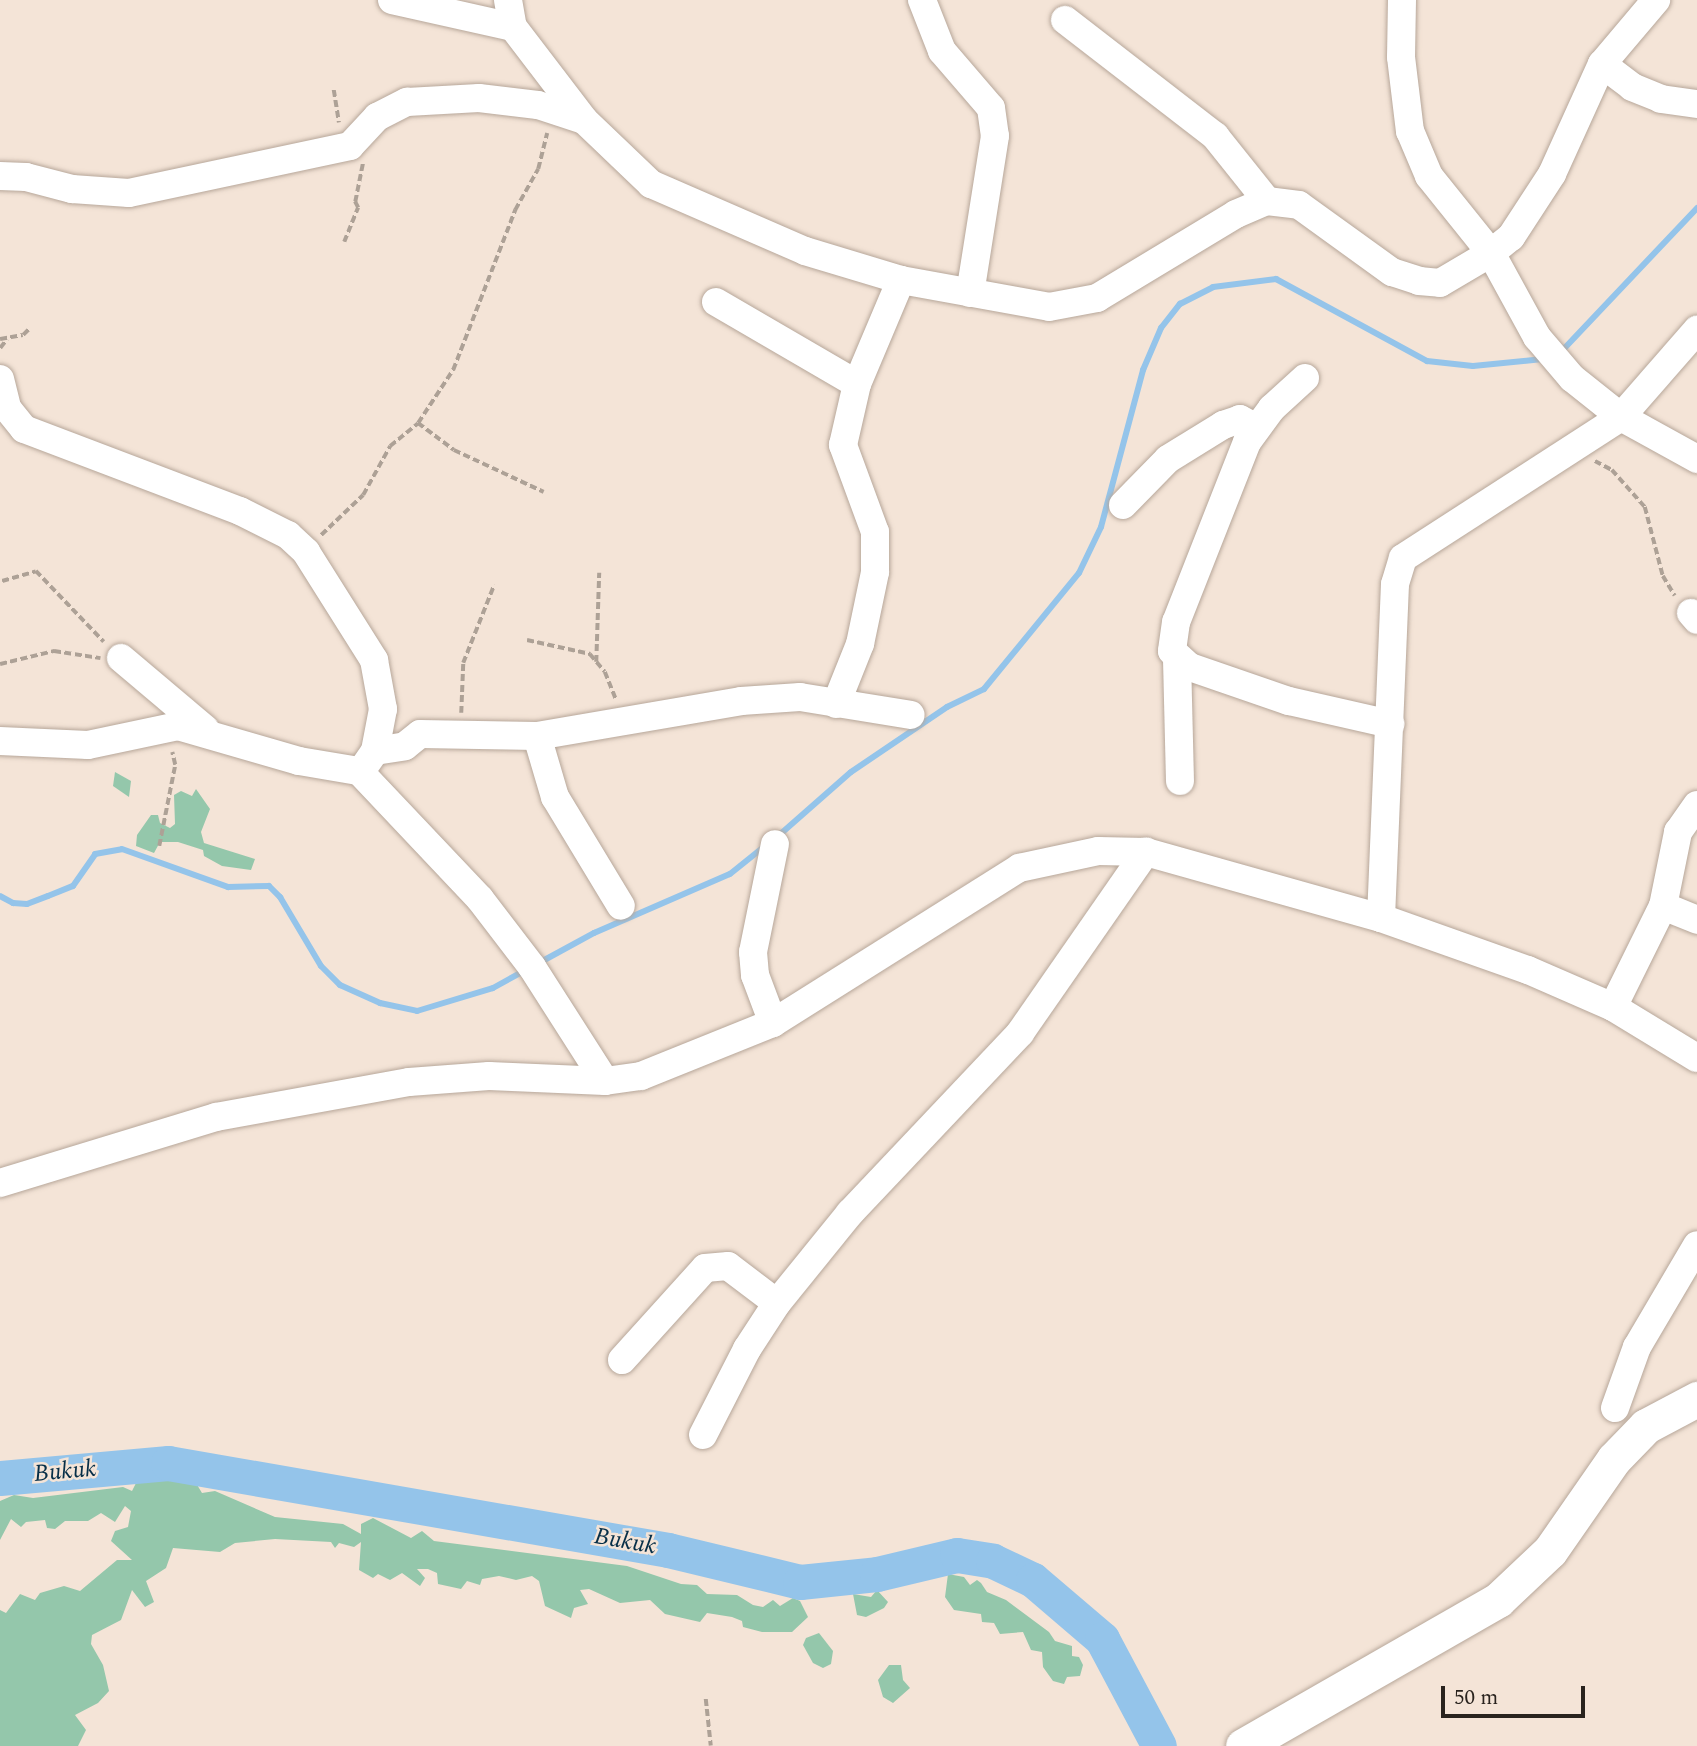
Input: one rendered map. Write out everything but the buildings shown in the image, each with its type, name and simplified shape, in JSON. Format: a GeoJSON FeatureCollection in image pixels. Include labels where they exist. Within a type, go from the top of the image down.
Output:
{"type":"FeatureCollection","features":[{"type":"Feature","properties":{"kind":"main road"},"geometry":{"type":"LineString","coordinates":[[1243,1746],[1367,1673],[1439,1638],[1497,1600],[1550,1551],[1614,1458],[1646,1426],[1697,1399]]}},
{"type":"Feature","properties":{"kind":"street"},"geometry":{"type":"LineString","coordinates":[[392,0],[510,13],[575,117],[651,184],[805,251],[901,280],[1049,307],[1097,298],[1236,214],[1267,201],[1299,205],[1392,272],[1419,281],[1440,283],[1491,253],[1511,237],[1552,174],[1602,64],[1656,0]]}},
{"type":"Feature","properties":{"kind":"street"},"geometry":{"type":"LineString","coordinates":[[922,0],[942,51],[991,108],[994,127],[970,293]]}},
{"type":"Feature","properties":{"kind":"street"},"geometry":{"type":"LineString","coordinates":[[1402,0],[1401,57],[1410,131],[1429,176],[1491,253],[1537,337],[1572,377],[1621,417],[1697,459]]}},
{"type":"Feature","properties":{"kind":"street"},"geometry":{"type":"LineString","coordinates":[[1065,19],[1215,136],[1267,201]]}},
{"type":"Feature","properties":{"kind":"street"},"geometry":{"type":"LineString","coordinates":[[1602,64],[1632,87],[1661,99],[1697,104]]}},
{"type":"Feature","properties":{"kind":"street"},"geometry":{"type":"LineString","coordinates":[[0,176],[26,177],[72,189],[129,193],[350,146],[377,117],[407,102],[479,98],[538,105],[575,117]]}},
{"type":"Feature","properties":{"kind":"street"},"geometry":{"type":"LineString","coordinates":[[836,704],[860,644],[874,572],[875,532],[843,445],[857,384],[901,280]]}},
{"type":"Feature","properties":{"kind":"street"},"geometry":{"type":"LineString","coordinates":[[716,302],[857,384]]}},
{"type":"Feature","properties":{"kind":"street"},"geometry":{"type":"LineString","coordinates":[[1381,918],[1395,584],[1403,558],[1621,417],[1697,330]]}},
{"type":"Feature","properties":{"kind":"street"},"geometry":{"type":"LineString","coordinates":[[1180,781],[1177,659],[1171,640],[1176,622],[1228,481],[1257,428],[1305,378]]}},
{"type":"Feature","properties":{"kind":"street"},"geometry":{"type":"LineString","coordinates":[[0,379],[7,408],[24,429],[240,511],[288,535],[313,562],[374,660],[383,709],[367,762]]}},
{"type":"Feature","properties":{"kind":"street"},"geometry":{"type":"LineString","coordinates":[[1123,505],[1168,459],[1223,425],[1240,419],[1257,428]]}},
{"type":"Feature","properties":{"kind":"street"},"geometry":{"type":"LineString","coordinates":[[1177,659],[1289,701],[1390,724]]}},
{"type":"Feature","properties":{"kind":"street"},"geometry":{"type":"LineString","coordinates":[[127,663],[184,715],[213,734]]}},
{"type":"Feature","properties":{"kind":"street"},"geometry":{"type":"LineString","coordinates":[[383,709],[402,729],[420,734],[537,736],[741,701],[800,697],[911,715]]}},
{"type":"Feature","properties":{"kind":"street"},"geometry":{"type":"LineString","coordinates":[[0,741],[88,745],[178,726],[299,761],[367,762],[405,746],[420,734]]}},
{"type":"Feature","properties":{"kind":"street"},"geometry":{"type":"LineString","coordinates":[[537,736],[555,797],[621,906]]}},
{"type":"Feature","properties":{"kind":"street"},"geometry":{"type":"LineString","coordinates":[[367,762],[533,967],[605,1081]]}},
{"type":"Feature","properties":{"kind":"street"},"geometry":{"type":"LineString","coordinates":[[1613,1007],[1663,906],[1678,832],[1697,804]]}},
{"type":"Feature","properties":{"kind":"street"},"geometry":{"type":"LineString","coordinates":[[774,1023],[755,975],[753,952],[775,844]]}},
{"type":"Feature","properties":{"kind":"street"},"geometry":{"type":"LineString","coordinates":[[0,1183],[216,1117],[409,1082],[489,1076],[605,1081],[641,1076],[774,1023],[1019,868],[1098,851],[1146,852],[1381,918],[1528,970],[1613,1007],[1697,1058]]}},
{"type":"Feature","properties":{"kind":"street"},"geometry":{"type":"LineString","coordinates":[[703,1435],[726,1387],[778,1303],[850,1213],[1020,1033],[1146,852]]}},
{"type":"Feature","properties":{"kind":"street"},"geometry":{"type":"LineString","coordinates":[[1663,906],[1697,920]]}},
{"type":"Feature","properties":{"kind":"street"},"geometry":{"type":"LineString","coordinates":[[1615,1408],[1637,1347],[1697,1245]]}},
{"type":"Feature","properties":{"kind":"street"},"geometry":{"type":"LineString","coordinates":[[622,1360],[705,1268],[728,1266],[778,1303]]}},
{"type":"Feature","properties":{"kind":"path"},"geometry":{"type":"LineString","coordinates":[[334,90],[340,124],[365,169],[355,202],[358,208],[344,242]]}},
{"type":"Feature","properties":{"kind":"path"},"geometry":{"type":"LineString","coordinates":[[313,562],[322,532],[363,495],[397,438],[418,424],[453,370],[515,210],[538,169],[547,133],[575,117]]}},
{"type":"Feature","properties":{"kind":"path"},"geometry":{"type":"LineString","coordinates":[[0,339],[7,339],[29,329]]}},
{"type":"Feature","properties":{"kind":"path"},"geometry":{"type":"LineString","coordinates":[[0,348],[7,339]]}},
{"type":"Feature","properties":{"kind":"path"},"geometry":{"type":"LineString","coordinates":[[418,424],[447,446],[544,492]]}},
{"type":"Feature","properties":{"kind":"path"},"geometry":{"type":"LineString","coordinates":[[1584,455],[1612,470],[1637,495],[1648,514],[1668,588],[1694,617]]}},
{"type":"Feature","properties":{"kind":"path"},"geometry":{"type":"LineString","coordinates":[[2,581],[36,571],[127,663]]}},
{"type":"Feature","properties":{"kind":"path"},"geometry":{"type":"LineString","coordinates":[[596,662],[599,573]]}},
{"type":"Feature","properties":{"kind":"path"},"geometry":{"type":"LineString","coordinates":[[464,734],[459,700],[463,663],[494,585]]}},
{"type":"Feature","properties":{"kind":"path"},"geometry":{"type":"LineString","coordinates":[[527,640],[579,649],[596,662],[613,686],[621,721]]}},
{"type":"Feature","properties":{"kind":"path"},"geometry":{"type":"LineString","coordinates":[[0,664],[54,651],[127,663]]}},
{"type":"Feature","properties":{"kind":"path"},"geometry":{"type":"LineString","coordinates":[[159,846],[178,726]]}},
{"type":"Feature","properties":{"kind":"path"},"geometry":{"type":"LineString","coordinates":[[706,1699],[713,1746]]}},
{"type":"Feature","properties":{"kind":"green space"},"geometry":{"type":"Polygon","coordinates":[[[115,772],[131,781],[129,797],[113,786],[115,772]]]}},
{"type":"Feature","properties":{"kind":"green space"},"geometry":{"type":"Polygon","coordinates":[[[196,789],[210,809],[201,832],[204,843],[255,859],[251,870],[222,866],[204,856],[203,850],[178,842],[160,842],[154,853],[136,846],[137,835],[151,815],[158,815],[160,823],[170,828],[175,824],[174,795],[181,791],[192,796],[196,789]]]}},
{"type":"Feature","properties":{"kind":"green space"},"geometry":{"type":"Polygon","coordinates":[[[163,1469],[174,1475],[190,1473],[202,1493],[215,1491],[275,1517],[343,1524],[361,1534],[361,1524],[373,1518],[411,1538],[422,1531],[434,1541],[627,1566],[681,1584],[697,1585],[707,1594],[737,1595],[753,1605],[763,1607],[773,1600],[780,1606],[793,1598],[800,1601],[808,1617],[792,1632],[762,1632],[743,1627],[742,1621],[732,1617],[707,1613],[700,1622],[665,1614],[650,1600],[620,1603],[589,1589],[580,1590],[588,1604],[574,1608],[571,1618],[545,1606],[539,1581],[532,1576],[516,1580],[499,1576],[482,1579],[480,1585],[467,1581],[461,1589],[438,1584],[437,1573],[428,1569],[417,1569],[425,1578],[420,1586],[402,1573],[390,1580],[378,1574],[373,1578],[359,1570],[361,1542],[354,1547],[339,1543],[335,1548],[331,1542],[275,1539],[235,1543],[220,1552],[173,1548],[166,1568],[146,1581],[154,1602],[145,1607],[132,1590],[121,1620],[92,1635],[91,1644],[103,1665],[109,1691],[98,1703],[75,1715],[86,1730],[78,1746],[0,1746],[0,1610],[6,1613],[20,1594],[35,1600],[40,1593],[64,1586],[80,1591],[117,1560],[132,1560],[111,1541],[115,1531],[128,1527],[131,1511],[125,1506],[115,1522],[101,1513],[88,1521],[65,1521],[55,1529],[47,1528],[45,1520],[26,1522],[21,1527],[11,1519],[0,1540],[0,1501],[14,1495],[33,1498],[123,1487],[132,1491],[137,1481],[143,1482],[147,1473],[163,1469]]]}},
{"type":"Feature","properties":{"kind":"green space"},"geometry":{"type":"Polygon","coordinates":[[[948,1574],[964,1577],[970,1585],[977,1580],[987,1592],[1006,1600],[1049,1632],[1055,1641],[1072,1646],[1072,1656],[1079,1657],[1083,1665],[1080,1676],[1067,1677],[1064,1684],[1053,1681],[1043,1667],[1042,1652],[1031,1650],[1023,1632],[1000,1634],[994,1623],[982,1622],[981,1614],[954,1610],[945,1597],[948,1574]]]}},
{"type":"Feature","properties":{"kind":"green space"},"geometry":{"type":"Polygon","coordinates":[[[877,1590],[888,1602],[884,1608],[866,1617],[857,1615],[853,1594],[871,1597],[877,1590]]]}},
{"type":"Feature","properties":{"kind":"green space"},"geometry":{"type":"Polygon","coordinates":[[[819,1633],[833,1651],[831,1664],[823,1668],[813,1663],[803,1645],[806,1638],[819,1633]]]}},
{"type":"Feature","properties":{"kind":"green space"},"geometry":{"type":"Polygon","coordinates":[[[889,1665],[901,1665],[903,1680],[910,1688],[893,1703],[883,1697],[878,1680],[889,1665]]]}},
{"type":"Feature","properties":{"kind":"waterway"},"geometry":{"type":"LineString","coordinates":[[1559,354],[1697,208]]}},
{"type":"Feature","properties":{"kind":"waterway"},"geometry":{"type":"LineString","coordinates":[[777,837],[851,772],[947,707],[984,689],[1079,573],[1101,527],[1143,370],[1161,328],[1180,304],[1213,287],[1276,279],[1427,361],[1473,366],[1543,359]]}},
{"type":"Feature","properties":{"kind":"waterway"},"geometry":{"type":"LineString","coordinates":[[537,964],[594,933],[730,874],[765,846]]}},
{"type":"Feature","properties":{"kind":"waterway"},"geometry":{"type":"LineString","coordinates":[[0,896],[13,903],[27,904],[48,896],[73,886],[95,854],[122,849],[228,887],[269,886],[280,897],[321,966],[340,985],[380,1003],[417,1011],[493,988],[524,971]]}},
{"type":"Feature","properties":{"kind":"waterway","name":"Bukuk"},"geometry":{"type":"LineString","coordinates":[[0,1478],[168,1463],[668,1550],[800,1582],[877,1574],[957,1555],[993,1561],[1033,1580],[1102,1639],[1159,1746]]}}]}
